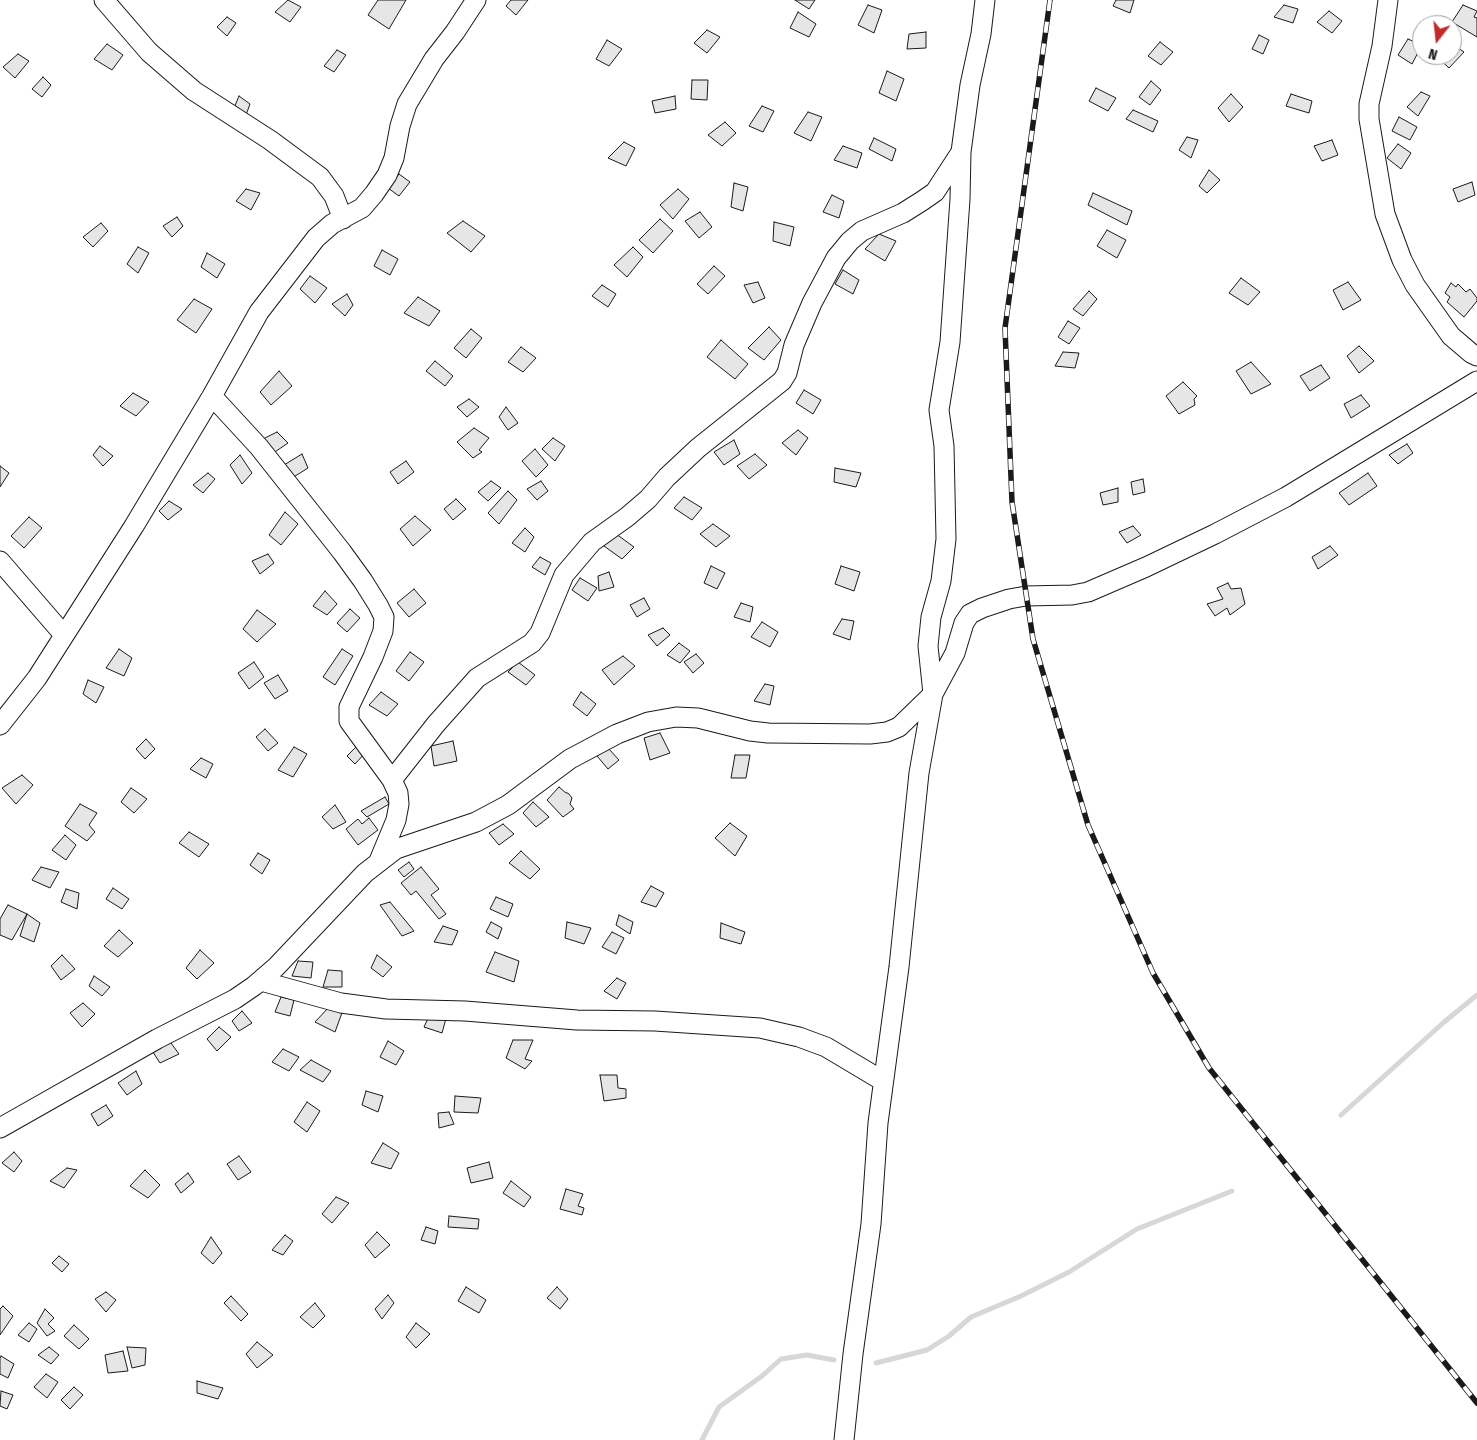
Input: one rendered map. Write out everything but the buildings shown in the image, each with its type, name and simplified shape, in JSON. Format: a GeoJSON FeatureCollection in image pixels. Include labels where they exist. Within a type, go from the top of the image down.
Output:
{"type":"FeatureCollection","features":[{"type":"Feature","properties":{"kind":"street"},"geometry":{"type":"LineString","coordinates":[[104,0],[149,52],[194,91],[270,140],[320,177],[334,196],[343,219]]}},
{"type":"Feature","properties":{"kind":"street"},"geometry":{"type":"LineString","coordinates":[[0,725],[37,678],[134,526],[212,396],[259,312],[316,238],[332,224],[362,208],[388,176],[407,104],[434,59],[476,0]]}},
{"type":"Feature","properties":{"kind":"street"},"geometry":{"type":"LineString","coordinates":[[844,1440],[853,1354],[871,1224],[878,1123],[899,967],[919,773],[933,694],[928,646],[931,617],[941,581],[946,539],[944,446],[939,410],[950,342],[960,198],[961,152],[984,0]]}},
{"type":"Feature","properties":{"kind":"street"},"geometry":{"type":"LineString","coordinates":[[1388,0],[1382,46],[1369,104],[1369,119],[1385,214],[1402,260],[1415,285],[1451,336],[1477,356]]}},
{"type":"Feature","properties":{"kind":"street"},"geometry":{"type":"LineString","coordinates":[[392,780],[436,724],[478,678],[532,643],[540,633],[564,575],[592,542],[627,517],[648,498],[667,476],[698,448],[782,381],[787,372],[794,345],[812,303],[836,258],[850,241],[862,231],[903,213],[922,202],[934,192],[961,152]]}},
{"type":"Feature","properties":{"kind":"street"},"geometry":{"type":"LineString","coordinates":[[0,1128],[156,1039],[234,999],[261,980],[276,967],[365,873],[396,849],[476,822],[508,805],[570,758],[617,734],[648,722],[676,717],[698,718],[750,731],[768,733],[870,734],[887,732],[899,727],[933,694],[955,652],[964,623],[970,614],[1009,599],[1026,596],[1072,595],[1088,592],[1146,567],[1286,497],[1477,381]]}},
{"type":"Feature","properties":{"kind":"street"},"geometry":{"type":"LineString","coordinates":[[212,396],[259,447],[298,495],[342,552],[384,617],[383,631],[373,657],[349,707],[349,721],[392,780],[398,793],[399,804],[396,820],[379,861]]}},
{"type":"Feature","properties":{"kind":"street"},"geometry":{"type":"LineString","coordinates":[[0,561],[64,635]]}},
{"type":"Feature","properties":{"kind":"street"},"geometry":{"type":"LineString","coordinates":[[261,980],[341,1003],[386,1009],[464,1011],[577,1020],[655,1021],[760,1028],[799,1037],[826,1047],[883,1082]]}},
{"type":"Feature","properties":{"kind":"waterway"},"geometry":{"type":"LineString","coordinates":[[1341,1115],[1477,995]]}},
{"type":"Feature","properties":{"kind":"waterway"},"geometry":{"type":"LineString","coordinates":[[876,1363],[927,1350],[949,1336],[971,1317],[1021,1296],[1069,1272],[1137,1229],[1232,1191]]}},
{"type":"Feature","properties":{"kind":"waterway"},"geometry":{"type":"LineString","coordinates":[[702,1440],[719,1407],[762,1376],[781,1359],[807,1355],[834,1360]]}},
{"type":"Feature","properties":{"kind":"railway"},"geometry":{"type":"LineString","coordinates":[[1050,0],[1005,328],[1012,502],[1033,639],[1088,825],[1153,973],[1209,1068],[1477,1403]]}}]}
